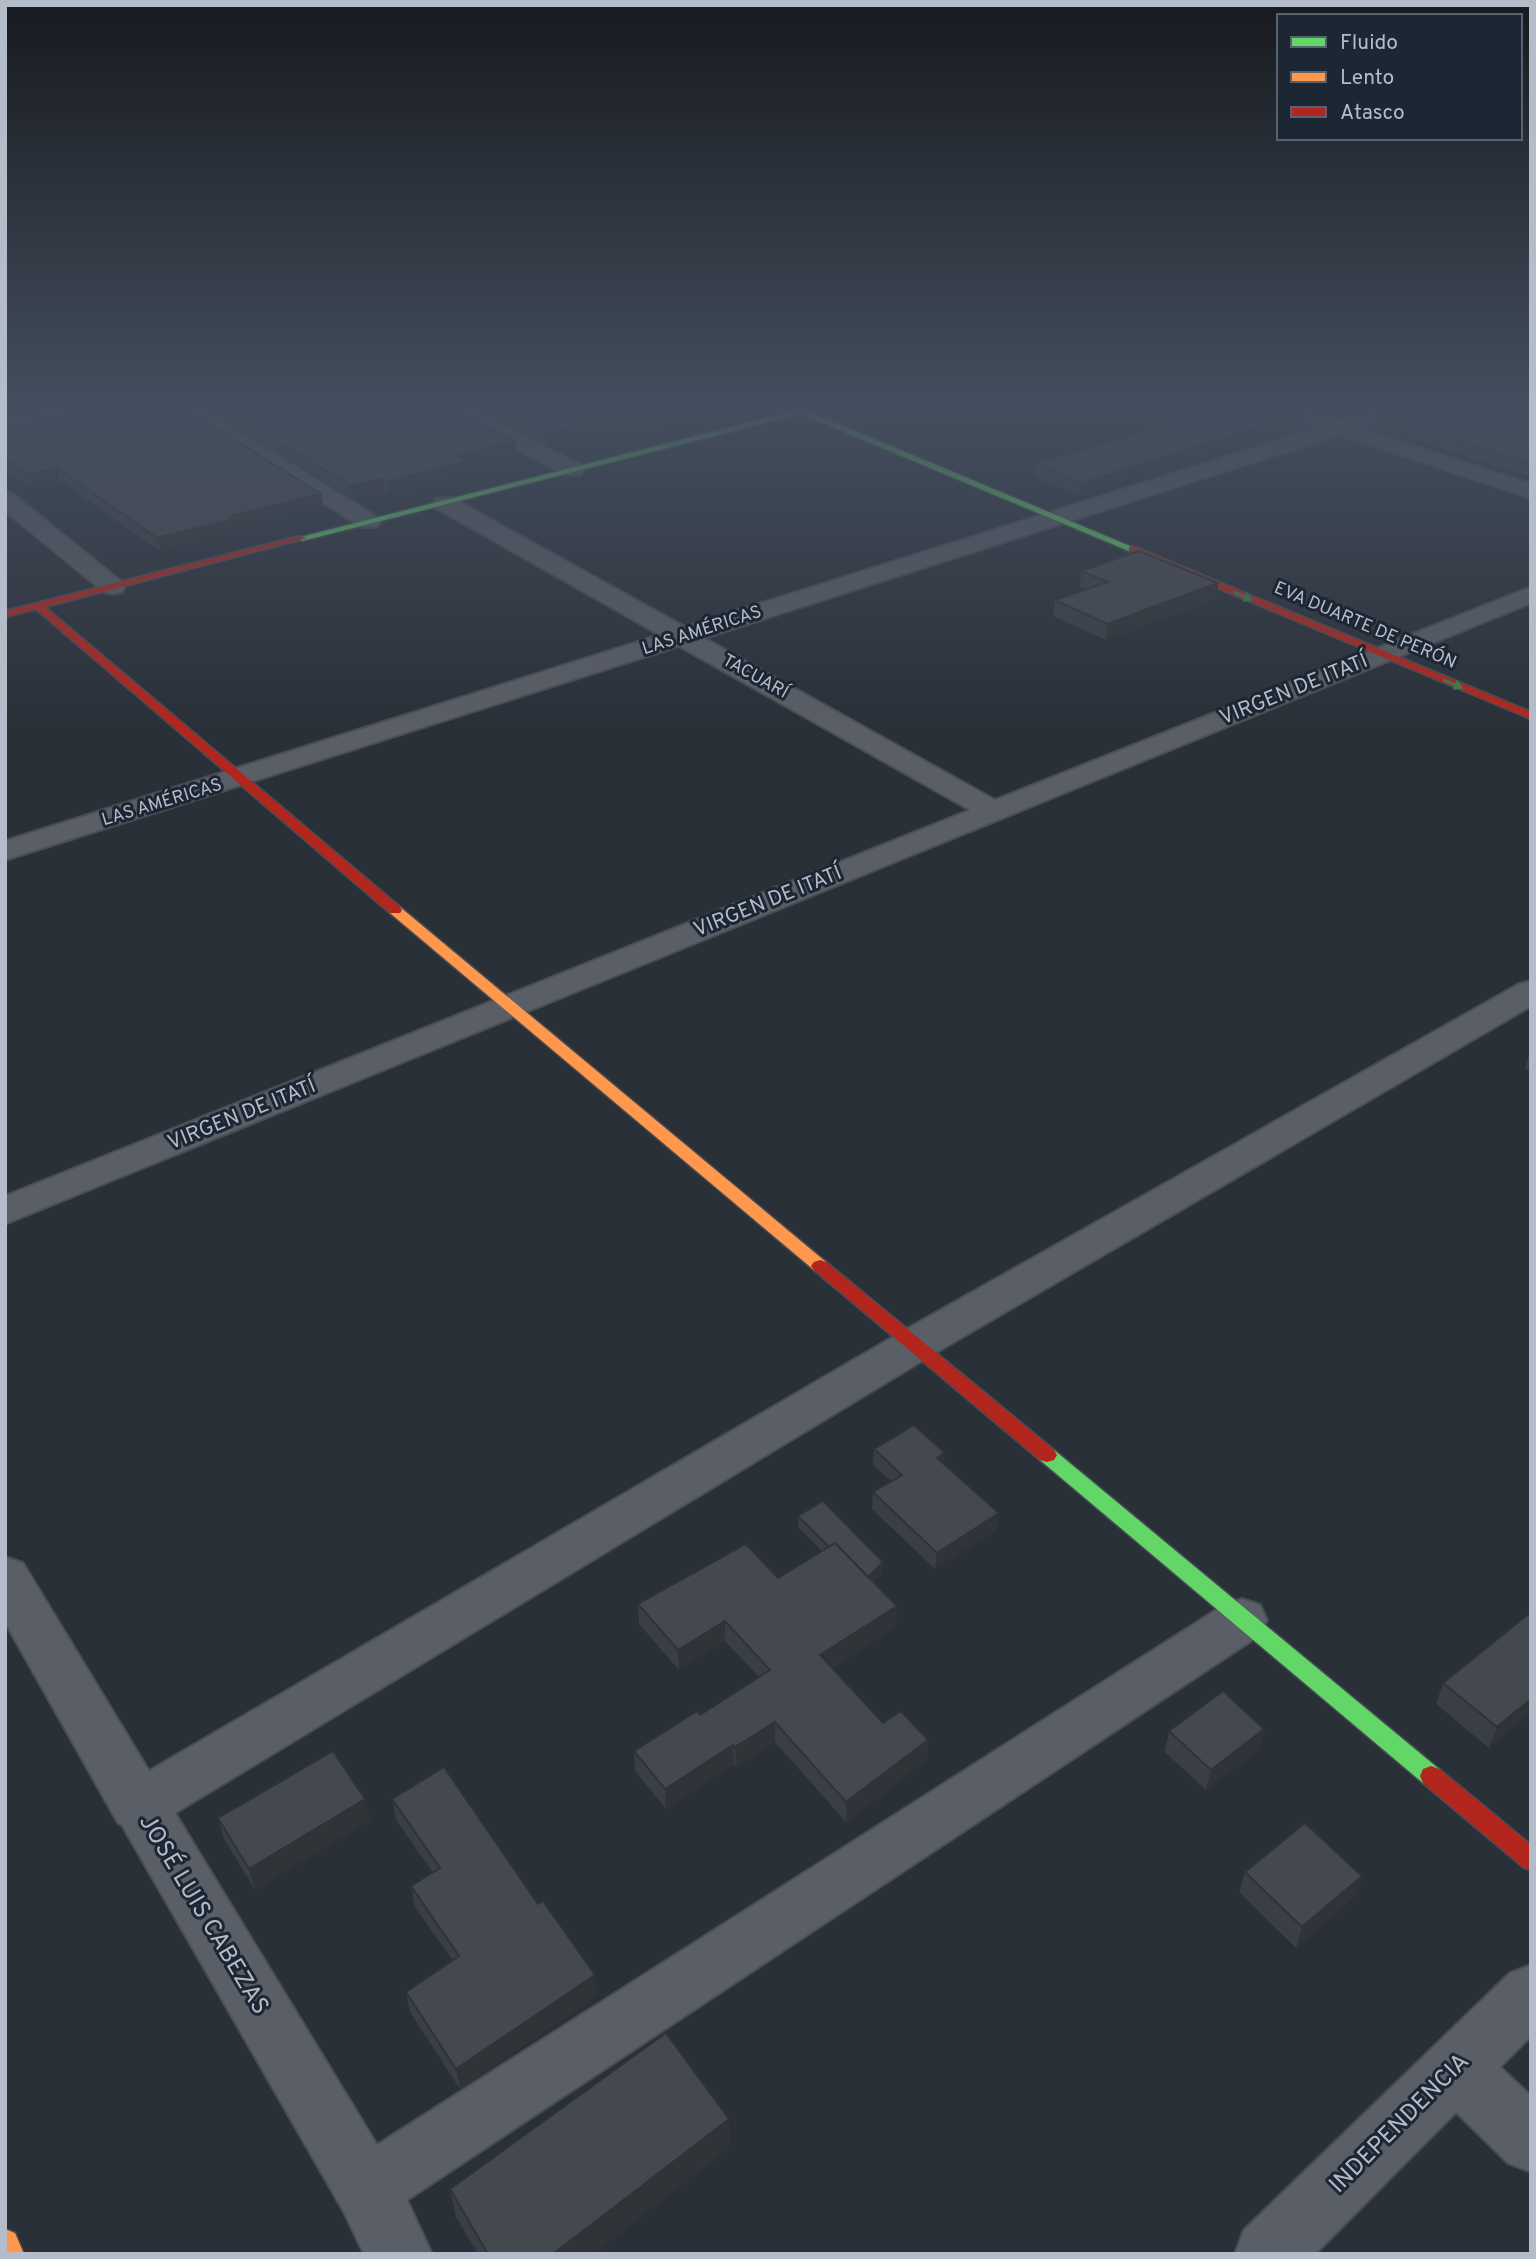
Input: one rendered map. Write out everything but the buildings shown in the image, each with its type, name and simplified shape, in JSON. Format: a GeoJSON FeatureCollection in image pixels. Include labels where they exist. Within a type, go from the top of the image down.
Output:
{"type":"FeatureCollection","features":[{"type":"Feature","properties":{"kind":"street"},"geometry":{"type":"LineString","coordinates":[[24,514],[109,582]]}},
{"type":"Feature","properties":{"kind":"street"},"geometry":{"type":"LineString","coordinates":[[357,514],[363,518],[381,514]]}},
{"type":"Feature","properties":{"kind":"street"},"geometry":{"type":"LineString","coordinates":[[5,604],[109,582],[377,514]]}},
{"type":"Feature","properties":{"kind":"street","name":"TACUARÍ"},"geometry":{"type":"LineString","coordinates":[[466,514],[992,810]]}},
{"type":"Feature","properties":{"kind":"street","name":"LAS AMÉRICAS"},"geometry":{"type":"LineString","coordinates":[[5,852],[683,637],[1038,514]]}},
{"type":"Feature","properties":{"kind":"street","name":"EVA DUARTE DE PERÓN"},"geometry":{"type":"LineString","coordinates":[[1073,514],[1402,645],[1531,716]]}},
{"type":"Feature","properties":{"kind":"street"},"geometry":{"type":"LineString","coordinates":[[1098,514],[1109,519]]}},
{"type":"Feature","properties":{"kind":"street"},"geometry":{"type":"LineString","coordinates":[[5,614],[109,582]]}},
{"type":"Feature","properties":{"kind":"street","name":"VIRGEN DE ITATÍ"},"geometry":{"type":"LineString","coordinates":[[5,1211],[1531,594]]}},
{"type":"Feature","properties":{"kind":"street"},"geometry":{"type":"LineString","coordinates":[[38,606],[510,1007],[1531,1860]]}},
{"type":"Feature","properties":{"kind":"street"},"geometry":{"type":"LineString","coordinates":[[138,1806],[914,1345],[1531,991]]}},
{"type":"Feature","properties":{"kind":"street","name":"JOSÉ LUIS CABEZAS"},"geometry":{"type":"LineString","coordinates":[[5,1577],[138,1806],[367,2189],[399,2254]]}},
{"type":"Feature","properties":{"kind":"street"},"geometry":{"type":"LineString","coordinates":[[367,2189],[1242,1620]]}},
{"type":"Feature","properties":{"kind":"street","name":"INDEPENDENCIA"},"geometry":{"type":"LineString","coordinates":[[1268,2254],[1531,1994]]}},
{"type":"Feature","properties":{"kind":"street"},"geometry":{"type":"LineString","coordinates":[[1456,2069],[1531,2140]]}},
{"type":"Feature","properties":{"kind":"street"},"geometry":{"type":"LineString","coordinates":[[5,2243],[10,2254]]}},
{"type":"Feature","properties":{"kind":"traffic: fast"},"geometry":{"type":"LineString","coordinates":[[302,538],[395,514]]}},
{"type":"Feature","properties":{"kind":"traffic: fast"},"geometry":{"type":"LineString","coordinates":[[1049,514],[1132,549]]}},
{"type":"Feature","properties":{"kind":"traffic: fast"},"geometry":{"type":"LineString","coordinates":[[1047,1455],[1431,1776]]}},
{"type":"Feature","properties":{"kind":"traffic: slow"},"geometry":{"type":"LineString","coordinates":[[395,910],[820,1266]]}},
{"type":"Feature","properties":{"kind":"traffic: slow"},"geometry":{"type":"LineString","coordinates":[[5,2243],[10,2254]]}},
{"type":"Feature","properties":{"kind":"traffic: jam"},"geometry":{"type":"LineString","coordinates":[[5,614],[302,538]]}},
{"type":"Feature","properties":{"kind":"traffic: jam"},"geometry":{"type":"LineString","coordinates":[[1132,549],[1531,716]]}},
{"type":"Feature","properties":{"kind":"traffic: jam"},"geometry":{"type":"LineString","coordinates":[[38,606],[395,910]]}},
{"type":"Feature","properties":{"kind":"traffic: jam"},"geometry":{"type":"LineString","coordinates":[[820,1266],[1047,1455]]}},
{"type":"Feature","properties":{"kind":"traffic: jam"},"geometry":{"type":"LineString","coordinates":[[1431,1776],[1531,1860]]}}]}
